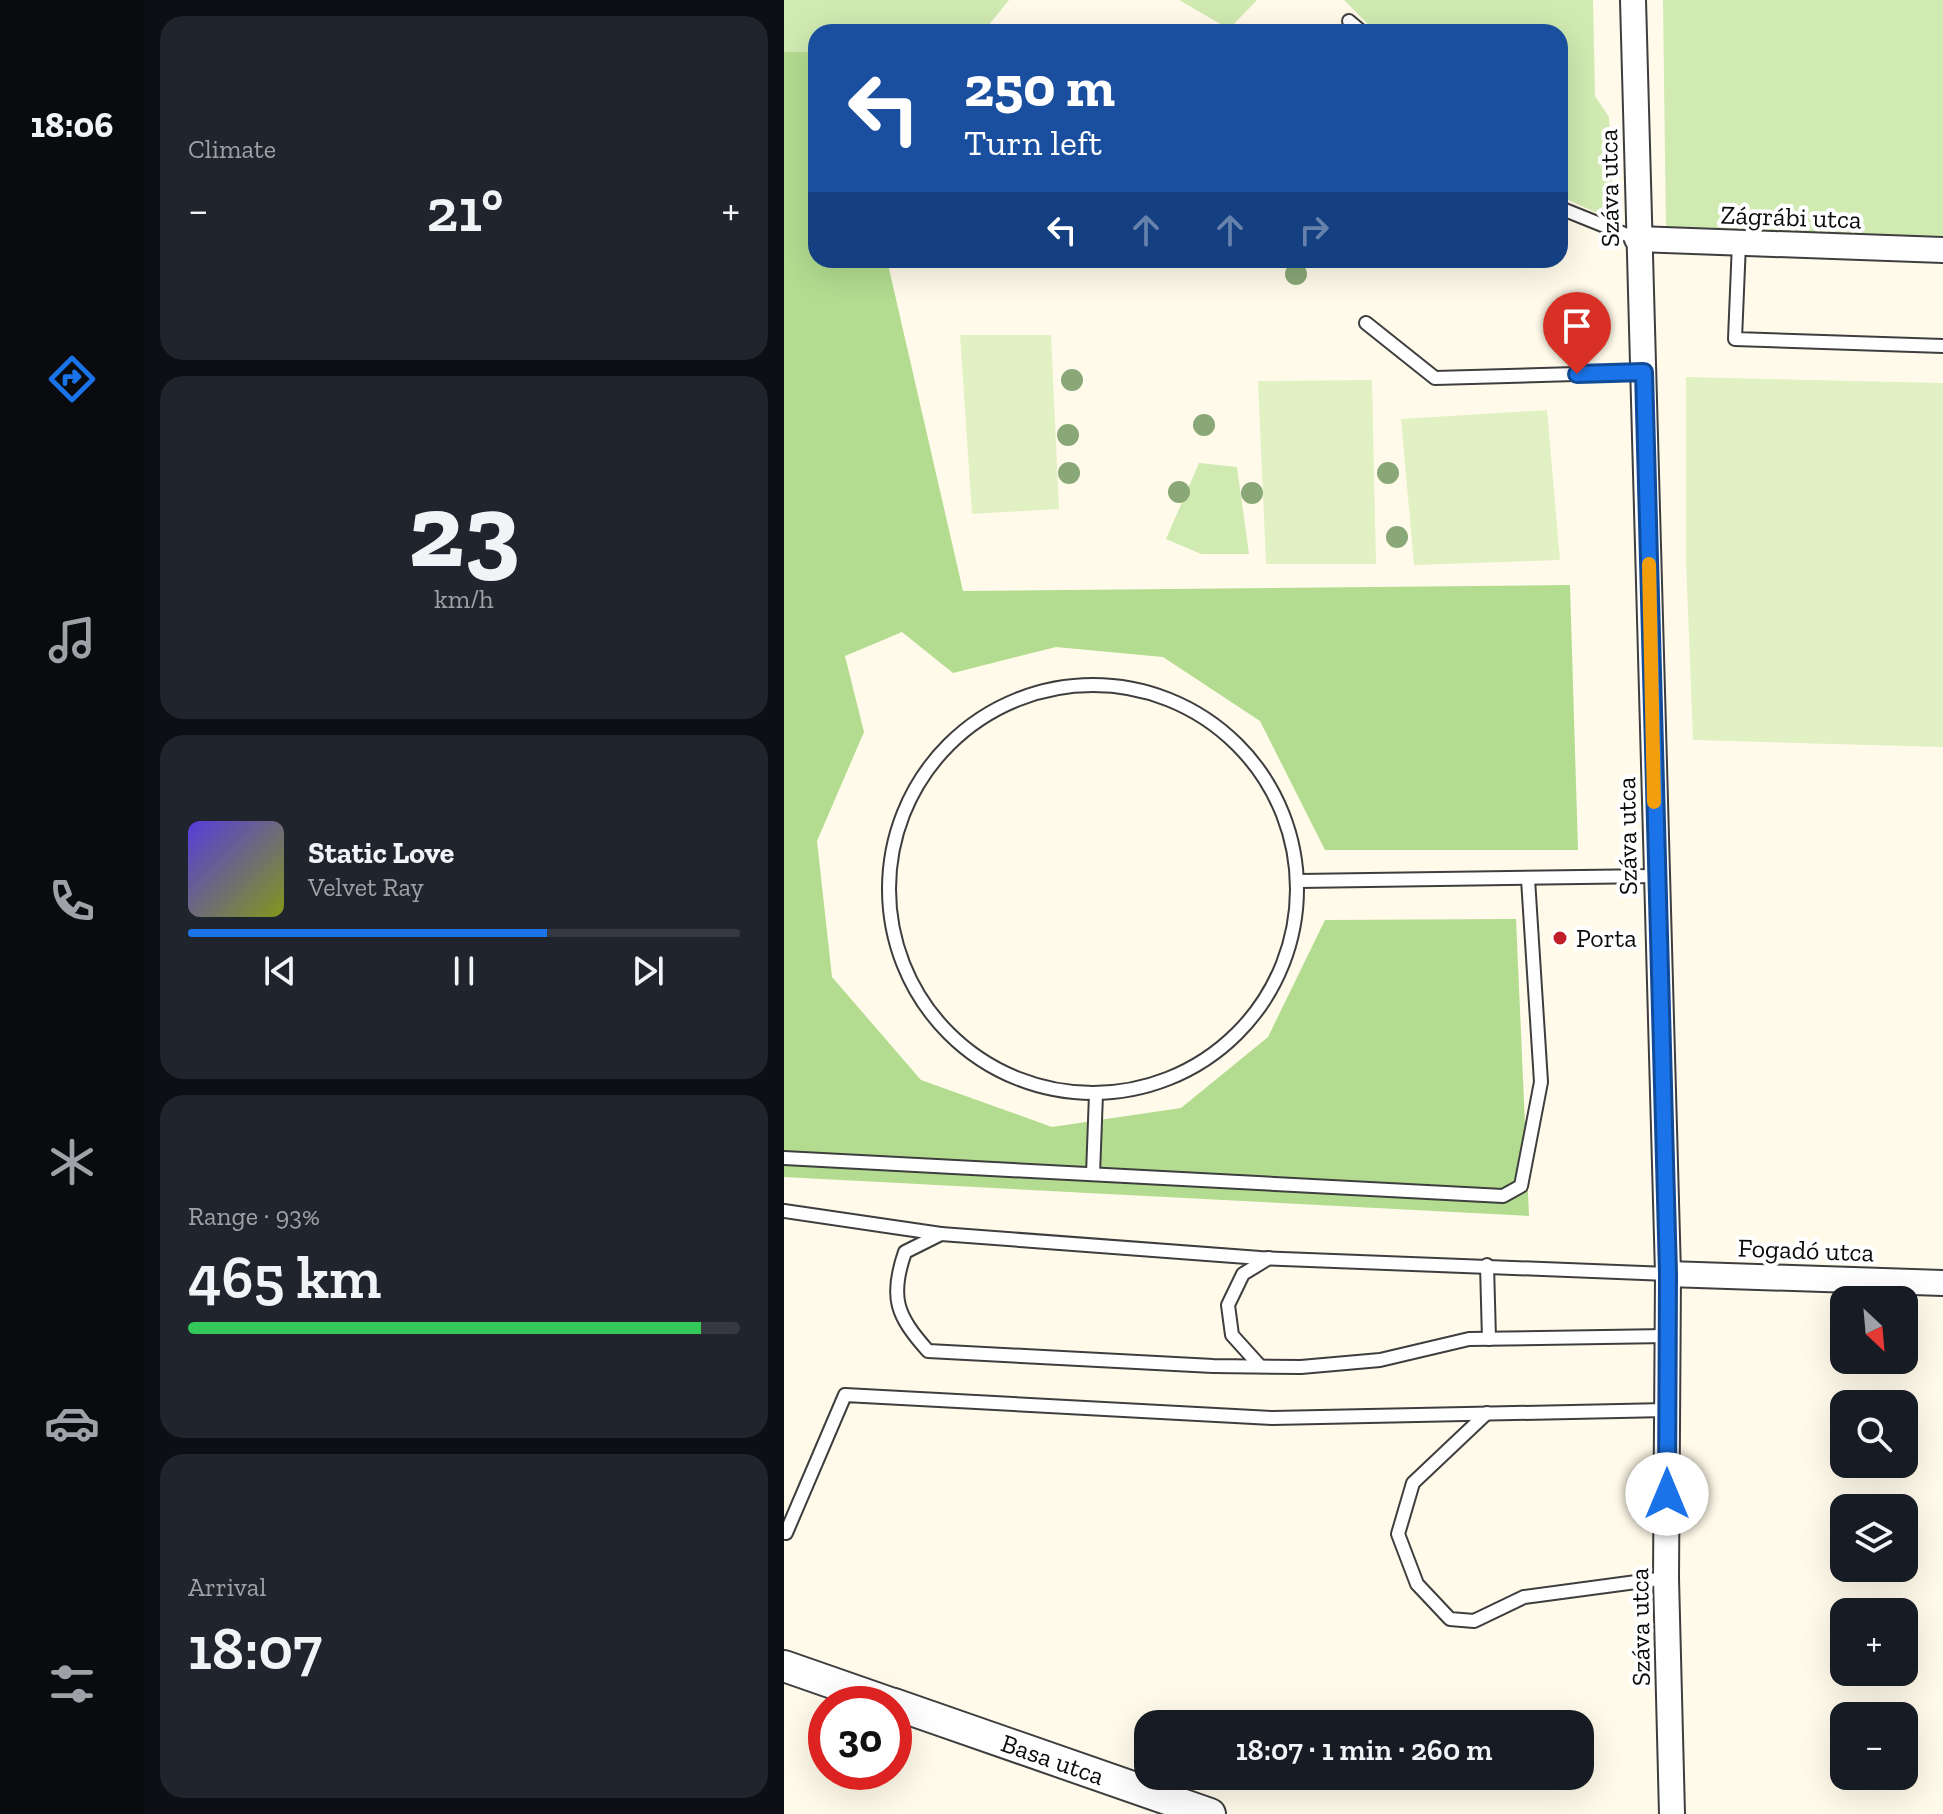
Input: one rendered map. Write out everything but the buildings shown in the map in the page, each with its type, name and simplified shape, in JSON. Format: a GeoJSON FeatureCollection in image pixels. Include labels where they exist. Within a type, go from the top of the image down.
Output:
{"type":"FeatureCollection","features":[{"type":"Feature","properties":{"kind":"street","name":"Száva utca"},"geometry":{"type":"LineString","coordinates":[[1633,0],[1637,239],[1644,372],[1668,1274],[1666,1578],[1672,1814]]}},
{"type":"Feature","properties":{"kind":"street","name":"Zágrábi utca"},"geometry":{"type":"LineString","coordinates":[[1637,239],[1943,250]]}},
{"type":"Feature","properties":{"kind":"street","name":"Fogadó utca"},"geometry":{"type":"LineString","coordinates":[[1668,1274],[1943,1283]]}},
{"type":"Feature","properties":{"kind":"street","name":"Basa utca"},"geometry":{"type":"LineString","coordinates":[[784,1666],[841,1686]]}},
{"type":"Feature","properties":{"kind":"street","name":"Basa utca"},"geometry":{"type":"LineString","coordinates":[[912,1711],[1210,1814]]}},
{"type":"Feature","properties":{"kind":"lane"},"geometry":{"type":"LineString","coordinates":[[1349,21],[1353,24]]}},
{"type":"Feature","properties":{"kind":"lane"},"geometry":{"type":"LineString","coordinates":[[1568,211],[1637,239]]}},
{"type":"Feature","properties":{"kind":"lane"},"geometry":{"type":"LineString","coordinates":[[1739,243],[1735,339],[1943,346]]}},
{"type":"Feature","properties":{"kind":"lane"},"geometry":{"type":"LineString","coordinates":[[1366,323],[1435,378],[1644,372]]}},
{"type":"Feature","properties":{"kind":"lane"},"geometry":{"type":"LineString","coordinates":[[1088,684],[1154,694],[1191,708],[1234,739],[1268,780],[1290,829],[1299,881],[1294,935],[1274,986],[1242,1030],[1200,1065],[1150,1086],[1096,1094],[1043,1088],[993,1069],[950,1037],[917,995],[896,946],[888,893],[892,853],[913,791],[945,748],[986,714],[1035,692],[1088,684]]}},
{"type":"Feature","properties":{"kind":"lane"},"geometry":{"type":"LineString","coordinates":[[1299,881],[1656,876]]}},
{"type":"Feature","properties":{"kind":"lane"},"geometry":{"type":"LineString","coordinates":[[784,1158],[1503,1196],[1521,1186],[1541,1082],[1528,879]]}},
{"type":"Feature","properties":{"kind":"lane"},"geometry":{"type":"LineString","coordinates":[[1093,1174],[1096,1094]]}},
{"type":"Feature","properties":{"kind":"lane"},"geometry":{"type":"LineString","coordinates":[[784,1211],[941,1234],[1269,1258],[1668,1274]]}},
{"type":"Feature","properties":{"kind":"lane"},"geometry":{"type":"LineString","coordinates":[[941,1234],[905,1252],[896,1279],[903,1323],[928,1351],[1213,1366],[1301,1367],[1380,1360],[1469,1339],[1667,1336]]}},
{"type":"Feature","properties":{"kind":"lane"},"geometry":{"type":"LineString","coordinates":[[1260,1366],[1232,1335],[1228,1305],[1243,1274],[1269,1258]]}},
{"type":"Feature","properties":{"kind":"lane"},"geometry":{"type":"LineString","coordinates":[[1487,1265],[1489,1339]]}},
{"type":"Feature","properties":{"kind":"lane"},"geometry":{"type":"LineString","coordinates":[[786,1533],[845,1395],[1272,1418],[1667,1410]]}},
{"type":"Feature","properties":{"kind":"lane"},"geometry":{"type":"LineString","coordinates":[[1487,1413],[1413,1483],[1398,1534],[1417,1584],[1450,1619],[1474,1621],[1524,1597],[1666,1578]]}},
{"type":"Feature","properties":{"kind":"green space"},"geometry":{"type":"Polygon","coordinates":[[[784,0],[1009,0],[990,24],[808,24],[808,52],[784,52],[784,0]]]}},
{"type":"Feature","properties":{"kind":"green space"},"geometry":{"type":"Polygon","coordinates":[[[1179,0],[1257,0],[1234,24],[1220,24],[1179,0]]]}},
{"type":"Feature","properties":{"kind":"green space"},"geometry":{"type":"Polygon","coordinates":[[[1344,0],[1593,0],[1595,96],[1609,117],[1614,221],[1568,200],[1568,24],[1368,24],[1344,0]]]}},
{"type":"Feature","properties":{"kind":"green space"},"geometry":{"type":"Polygon","coordinates":[[[1663,0],[1943,0],[1943,240],[1666,231],[1663,0]]]}},
{"type":"Feature","properties":{"kind":"green space"},"geometry":{"type":"Polygon","coordinates":[[[784,52],[808,52],[808,268],[889,268],[963,591],[1570,585],[1578,850],[1325,850],[1260,721],[1163,657],[1056,647],[953,673],[902,632],[845,656],[864,732],[817,841],[832,977],[921,1080],[1052,1127],[1181,1108],[1268,1037],[1325,920],[1516,919],[1529,1216],[784,1177],[784,52]]]}},
{"type":"Feature","properties":{"kind":"green space"},"geometry":{"type":"Polygon","coordinates":[[[960,335],[1051,335],[1059,509],[972,514],[960,335]]]}},
{"type":"Feature","properties":{"kind":"green space"},"geometry":{"type":"Polygon","coordinates":[[[1686,377],[1943,383],[1943,747],[1693,740],[1686,560],[1686,377]]]}},
{"type":"Feature","properties":{"kind":"green space"},"geometry":{"type":"Polygon","coordinates":[[[1372,380],[1376,564],[1266,564],[1258,381],[1372,380]]]}},
{"type":"Feature","properties":{"kind":"green space"},"geometry":{"type":"Polygon","coordinates":[[[1547,410],[1560,560],[1414,565],[1401,419],[1547,410]]]}},
{"type":"Feature","properties":{"kind":"green space"},"geometry":{"type":"Polygon","coordinates":[[[1199,463],[1237,467],[1249,554],[1201,554],[1166,539],[1199,463]]]}},
{"type":"Feature","properties":{"kind":"slow traffic"},"geometry":{"type":"LineString","coordinates":[[1649,564],[1654,802]]}},
{"type":"Feature","properties":{"kind":"place","name":"Porta"},"geometry":{"type":"Point","coordinates":[1560,938]}},
{"type":"Feature","properties":{"kind":"route"},"geometry":{"type":"LineString","coordinates":[[1577,374],[1644,372],[1668,1274],[1667,1494]]}}]}
